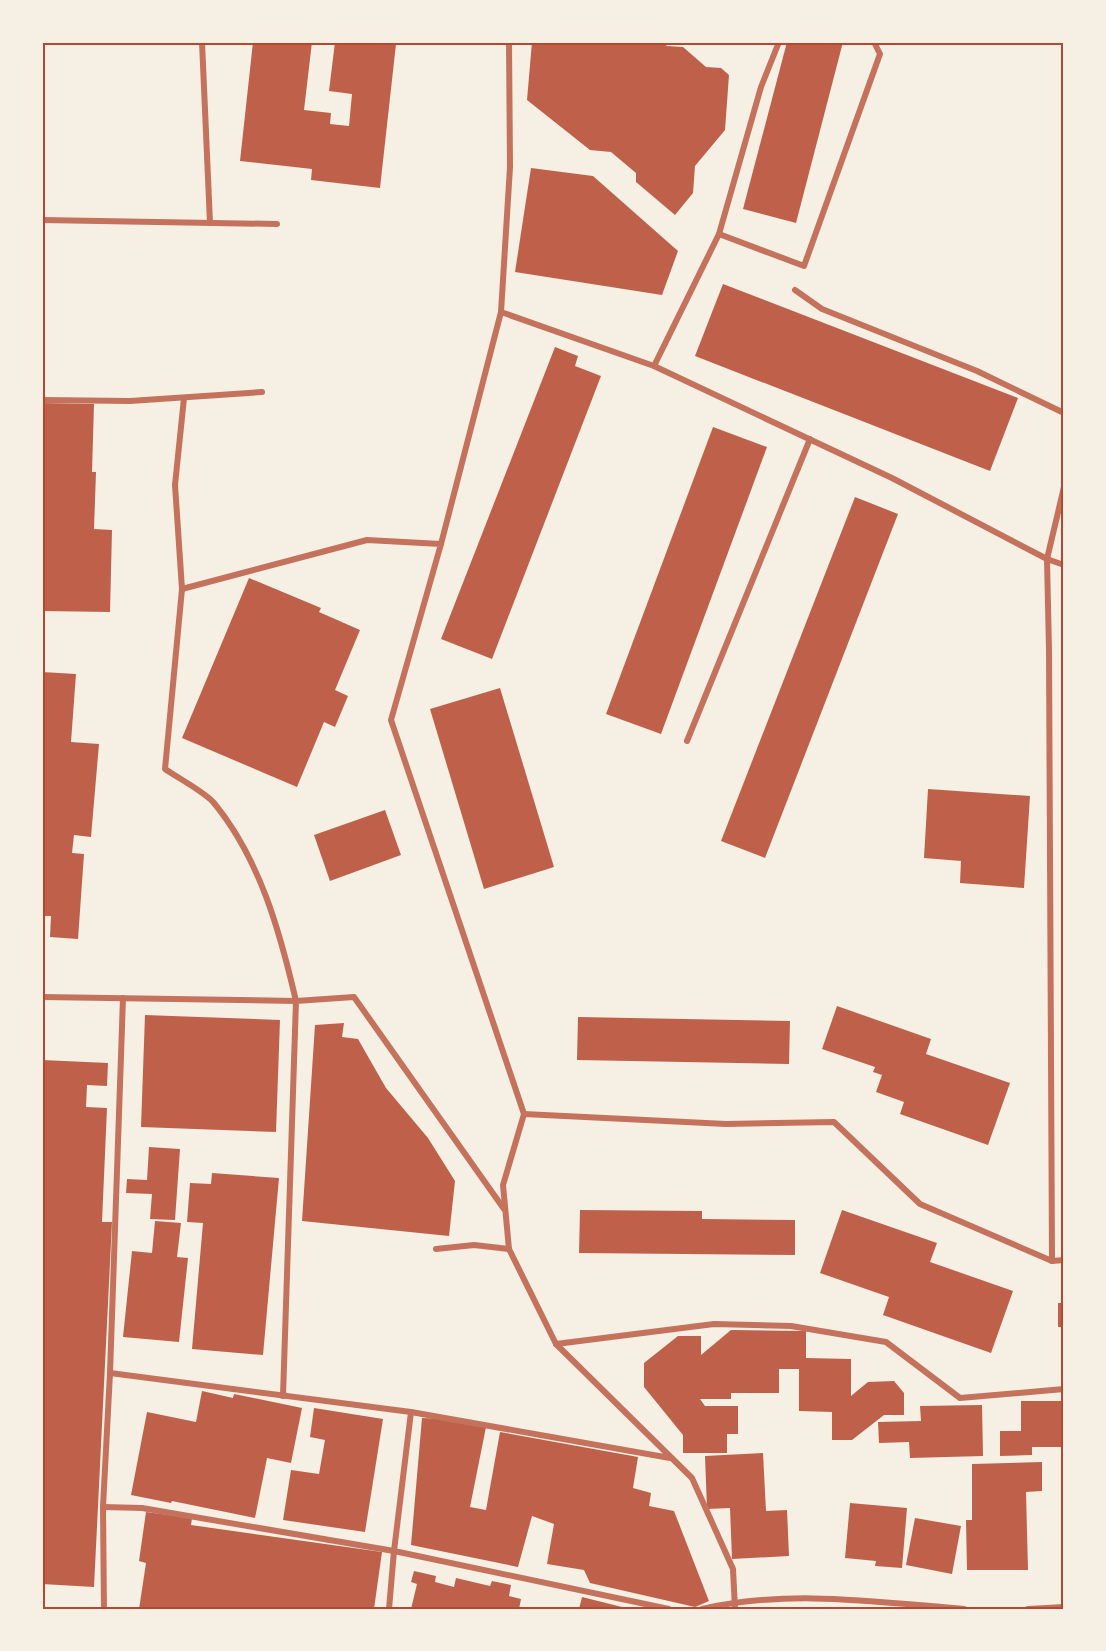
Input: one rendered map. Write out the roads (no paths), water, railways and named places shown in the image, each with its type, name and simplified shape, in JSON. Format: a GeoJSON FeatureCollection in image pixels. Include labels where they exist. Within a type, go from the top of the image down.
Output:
{"type":"FeatureCollection","features":[{"type":"Feature","properties":{"kind":"street"},"geometry":{"type":"LineString","coordinates":[[202,42],[210,223]]}},
{"type":"Feature","properties":{"kind":"street"},"geometry":{"type":"LineString","coordinates":[[509,42],[510,167],[501,312],[441,544],[391,720],[524,1114],[503,1185],[509,1249],[556,1344],[692,1478],[733,1569],[735,1605]]}},
{"type":"Feature","properties":{"kind":"street"},"geometry":{"type":"LineString","coordinates":[[654,366],[719,234],[760,87],[779,42]]}},
{"type":"Feature","properties":{"kind":"street"},"geometry":{"type":"LineString","coordinates":[[719,234],[804,266],[880,54],[874,42]]}},
{"type":"Feature","properties":{"kind":"street"},"geometry":{"type":"LineString","coordinates":[[42,220],[277,224]]}},
{"type":"Feature","properties":{"kind":"street"},"geometry":{"type":"LineString","coordinates":[[795,290],[822,309],[977,371],[1064,413]]}},
{"type":"Feature","properties":{"kind":"street"},"geometry":{"type":"LineString","coordinates":[[501,312],[654,366],[892,478],[1047,560],[1064,565]]}},
{"type":"Feature","properties":{"kind":"street"},"geometry":{"type":"LineString","coordinates":[[42,400],[130,401],[262,392]]}},
{"type":"Feature","properties":{"kind":"street"},"geometry":{"type":"LineString","coordinates":[[184,398],[175,485],[182,589],[165,769],[213,802],[251,859],[283,945],[296,1001],[283,1396]]}},
{"type":"Feature","properties":{"kind":"street"},"geometry":{"type":"LineString","coordinates":[[687,741],[810,440]]}},
{"type":"Feature","properties":{"kind":"street"},"geometry":{"type":"LineString","coordinates":[[1052,1261],[1047,560],[1064,487]]}},
{"type":"Feature","properties":{"kind":"street"},"geometry":{"type":"LineString","coordinates":[[182,589],[367,540],[441,544]]}},
{"type":"Feature","properties":{"kind":"street"},"geometry":{"type":"LineString","coordinates":[[42,997],[296,1001],[354,997],[505,1211]]}},
{"type":"Feature","properties":{"kind":"street"},"geometry":{"type":"LineString","coordinates":[[104,1609],[103,1507],[123,998]]}},
{"type":"Feature","properties":{"kind":"street"},"geometry":{"type":"LineString","coordinates":[[524,1114],[726,1124],[834,1122],[920,1204],[1052,1261],[1064,1260]]}},
{"type":"Feature","properties":{"kind":"street"},"geometry":{"type":"LineString","coordinates":[[436,1249],[474,1245],[509,1249]]}},
{"type":"Feature","properties":{"kind":"street"},"geometry":{"type":"LineString","coordinates":[[556,1344],[714,1324],[791,1326],[886,1342],[960,1398],[1064,1389]]}},
{"type":"Feature","properties":{"kind":"street"},"geometry":{"type":"LineString","coordinates":[[110,1373],[411,1412],[672,1459]]}},
{"type":"Feature","properties":{"kind":"street"},"geometry":{"type":"LineString","coordinates":[[389,1609],[411,1412]]}},
{"type":"Feature","properties":{"kind":"street"},"geometry":{"type":"LineString","coordinates":[[103,1507],[142,1508],[394,1551],[669,1609]]}},
{"type":"Feature","properties":{"kind":"street"},"geometry":{"type":"LineString","coordinates":[[702,1609],[832,1598],[964,1609]]}},
{"type":"Feature","properties":{"kind":"street"},"geometry":{"type":"LineString","coordinates":[[1028,1609],[1064,1607]]}}]}
